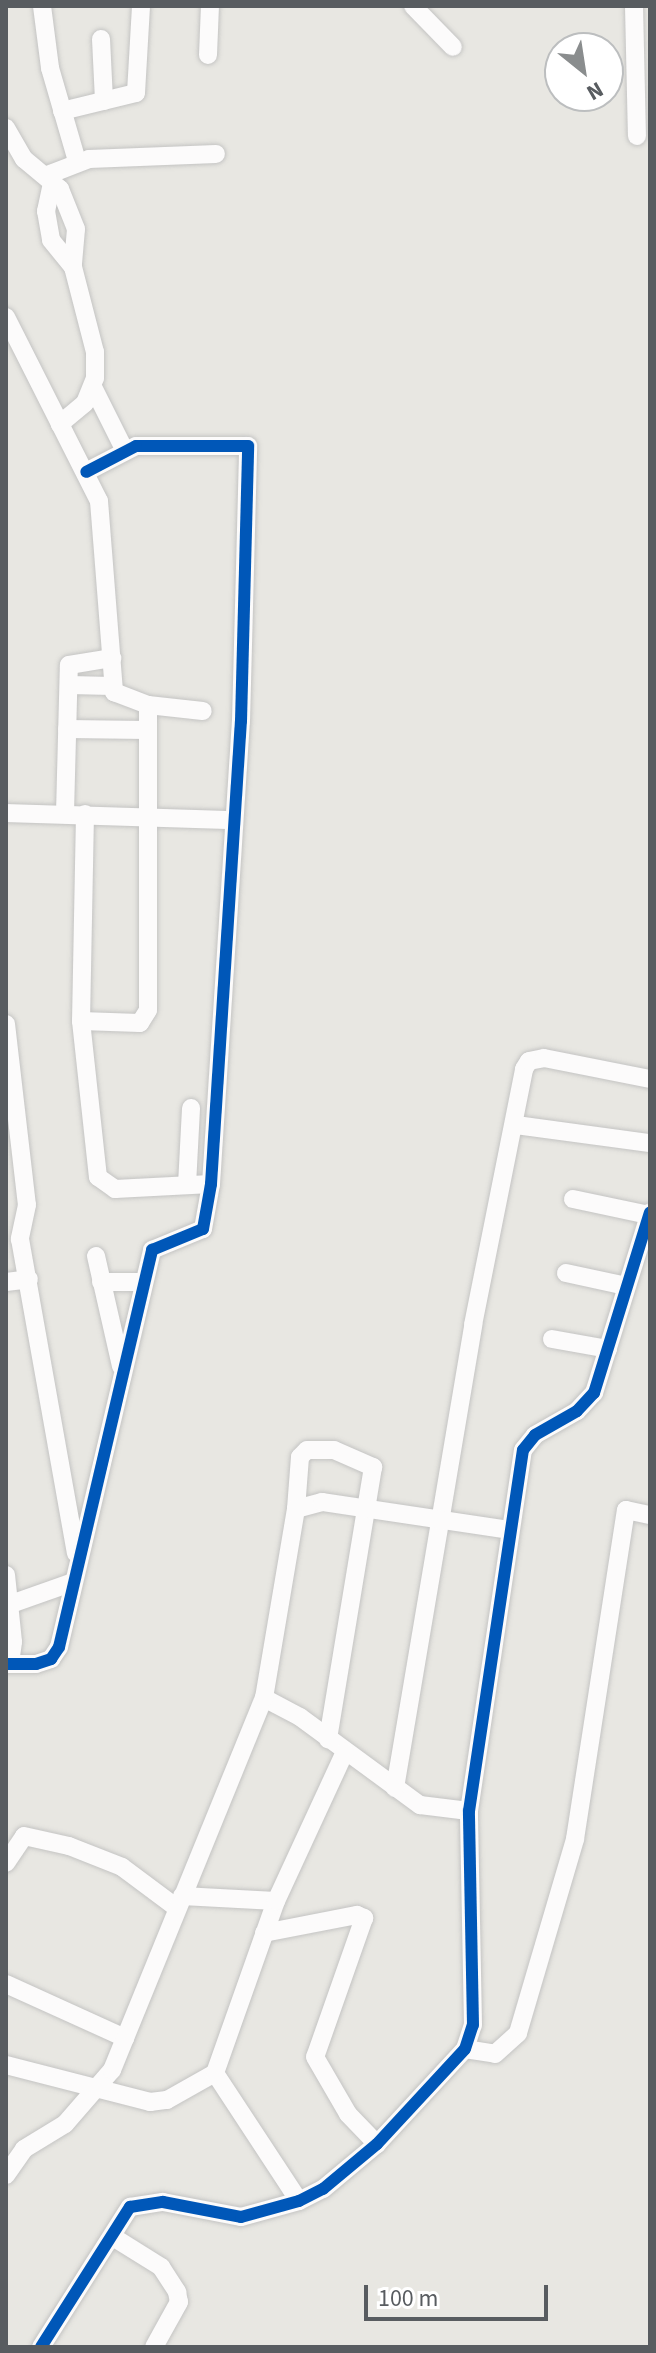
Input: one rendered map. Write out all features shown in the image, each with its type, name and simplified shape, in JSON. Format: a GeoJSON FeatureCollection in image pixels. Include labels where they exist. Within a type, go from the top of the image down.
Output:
{"type":"FeatureCollection","features":[{"type":"Feature","properties":{"kind":"street"},"geometry":{"type":"LineString","coordinates":[[42,6],[62,111],[77,161]]}},
{"type":"Feature","properties":{"kind":"street"},"geometry":{"type":"LineString","coordinates":[[62,111],[130,98],[138,89],[141,6]]}},
{"type":"Feature","properties":{"kind":"street"},"geometry":{"type":"LineString","coordinates":[[208,55],[210,6]]}},
{"type":"Feature","properties":{"kind":"street"},"geometry":{"type":"LineString","coordinates":[[413,6],[453,47]]}},
{"type":"Feature","properties":{"kind":"street"},"geometry":{"type":"LineString","coordinates":[[634,6],[637,136]]}},
{"type":"Feature","properties":{"kind":"street"},"geometry":{"type":"LineString","coordinates":[[101,39],[104,101]]}},
{"type":"Feature","properties":{"kind":"street"},"geometry":{"type":"LineString","coordinates":[[6,128],[24,159],[49,179],[72,215],[77,241],[73,267],[95,352],[93,387],[80,409],[60,424]]}},
{"type":"Feature","properties":{"kind":"street"},"geometry":{"type":"LineString","coordinates":[[49,179],[77,161],[216,154]]}},
{"type":"Feature","properties":{"kind":"street"},"geometry":{"type":"LineString","coordinates":[[49,179],[46,211],[51,240],[73,267]]}},
{"type":"Feature","properties":{"kind":"street"},"geometry":{"type":"LineString","coordinates":[[6,317],[99,501],[112,686],[123,699],[203,711]]}},
{"type":"Feature","properties":{"kind":"street"},"geometry":{"type":"LineString","coordinates":[[93,387],[124,449]]}},
{"type":"Feature","properties":{"kind":"street"},"geometry":{"type":"LineString","coordinates":[[6,1575],[11,1604],[8,1664],[51,1659],[59,1647],[121,1367],[156,1245],[203,1229],[211,1184],[234,820],[248,446],[124,449],[86,472]]}},
{"type":"Feature","properties":{"kind":"street"},"geometry":{"type":"LineString","coordinates":[[65,813],[70,662],[112,658]]}},
{"type":"Feature","properties":{"kind":"street"},"geometry":{"type":"LineString","coordinates":[[69,685],[112,686]]}},
{"type":"Feature","properties":{"kind":"street"},"geometry":{"type":"LineString","coordinates":[[81,1021],[140,1023],[148,1010],[152,817],[148,705]]}},
{"type":"Feature","properties":{"kind":"street"},"geometry":{"type":"LineString","coordinates":[[67,729],[147,730]]}},
{"type":"Feature","properties":{"kind":"street"},"geometry":{"type":"LineString","coordinates":[[6,813],[234,820]]}},
{"type":"Feature","properties":{"kind":"street"},"geometry":{"type":"LineString","coordinates":[[85,814],[81,1021],[101,1182],[121,1189],[211,1184]]}},
{"type":"Feature","properties":{"kind":"street"},"geometry":{"type":"LineString","coordinates":[[6,1024],[14,1156],[27,1205],[20,1239],[78,1559]]}},
{"type":"Feature","properties":{"kind":"street"},"geometry":{"type":"LineString","coordinates":[[395,1788],[438,1520],[516,1125],[524,1069],[538,1057],[650,1079]]}},
{"type":"Feature","properties":{"kind":"street"},"geometry":{"type":"LineString","coordinates":[[187,1185],[191,1108]]}},
{"type":"Feature","properties":{"kind":"street"},"geometry":{"type":"LineString","coordinates":[[516,1125],[650,1143]]}},
{"type":"Feature","properties":{"kind":"street"},"geometry":{"type":"LineString","coordinates":[[41,2347],[113,2237],[124,2213],[147,2201],[241,2217],[299,2201],[323,2189],[377,2144],[465,2049],[473,2025],[469,1811],[525,1445],[590,1399],[649,1214],[573,1199]]}},
{"type":"Feature","properties":{"kind":"street"},"geometry":{"type":"LineString","coordinates":[[96,1256],[121,1367]]}},
{"type":"Feature","properties":{"kind":"street"},"geometry":{"type":"LineString","coordinates":[[566,1273],[626,1286]]}},
{"type":"Feature","properties":{"kind":"street"},"geometry":{"type":"LineString","coordinates":[[6,1282],[29,1279]]}},
{"type":"Feature","properties":{"kind":"street"},"geometry":{"type":"LineString","coordinates":[[101,1282],[144,1282]]}},
{"type":"Feature","properties":{"kind":"street"},"geometry":{"type":"LineString","coordinates":[[552,1339],[608,1349]]}},
{"type":"Feature","properties":{"kind":"street"},"geometry":{"type":"LineString","coordinates":[[6,2175],[19,2155],[65,2124],[112,2070],[264,1698],[296,1509],[302,1453],[319,1448],[371,1464],[370,1508],[328,1739]]}},
{"type":"Feature","properties":{"kind":"street"},"geometry":{"type":"LineString","coordinates":[[296,1509],[322,1502],[510,1530]]}},
{"type":"Feature","properties":{"kind":"street"},"geometry":{"type":"LineString","coordinates":[[465,2049],[495,2054],[518,2033],[575,1839],[626,1510],[650,1515]]}},
{"type":"Feature","properties":{"kind":"street"},"geometry":{"type":"LineString","coordinates":[[11,1604],[73,1582]]}},
{"type":"Feature","properties":{"kind":"street"},"geometry":{"type":"LineString","coordinates":[[264,1698],[420,1805],[469,1811]]}},
{"type":"Feature","properties":{"kind":"street"},"geometry":{"type":"LineString","coordinates":[[6,2065],[94,2090],[160,2102],[215,2073],[276,1901],[345,1752]]}},
{"type":"Feature","properties":{"kind":"street"},"geometry":{"type":"LineString","coordinates":[[6,1863],[24,1836],[69,1846],[122,1867],[179,1902],[276,1901]]}},
{"type":"Feature","properties":{"kind":"street"},"geometry":{"type":"LineString","coordinates":[[264,1933],[364,1918],[315,2057],[348,2114],[377,2144]]}},
{"type":"Feature","properties":{"kind":"street"},"geometry":{"type":"LineString","coordinates":[[6,1984],[125,2038]]}},
{"type":"Feature","properties":{"kind":"street"},"geometry":{"type":"LineString","coordinates":[[215,2073],[299,2201]]}},
{"type":"Feature","properties":{"kind":"street"},"geometry":{"type":"LineString","coordinates":[[113,2237],[161,2267],[177,2292],[179,2302],[154,2347]]}},
{"type":"Feature","properties":{"kind":"cycle path"},"geometry":{"type":"LineString","coordinates":[[6,1664],[36,1664],[51,1659],[59,1647],[152,1250],[203,1229],[211,1184],[241,721],[248,446],[136,446],[86,472]]}},
{"type":"Feature","properties":{"kind":"cycle path"},"geometry":{"type":"LineString","coordinates":[[41,2347],[130,2207],[163,2202],[241,2217],[299,2201],[323,2189],[377,2144],[465,2049],[473,2025],[469,1811],[523,1450],[535,1435],[577,1411],[594,1393],[650,1212]]}}]}
